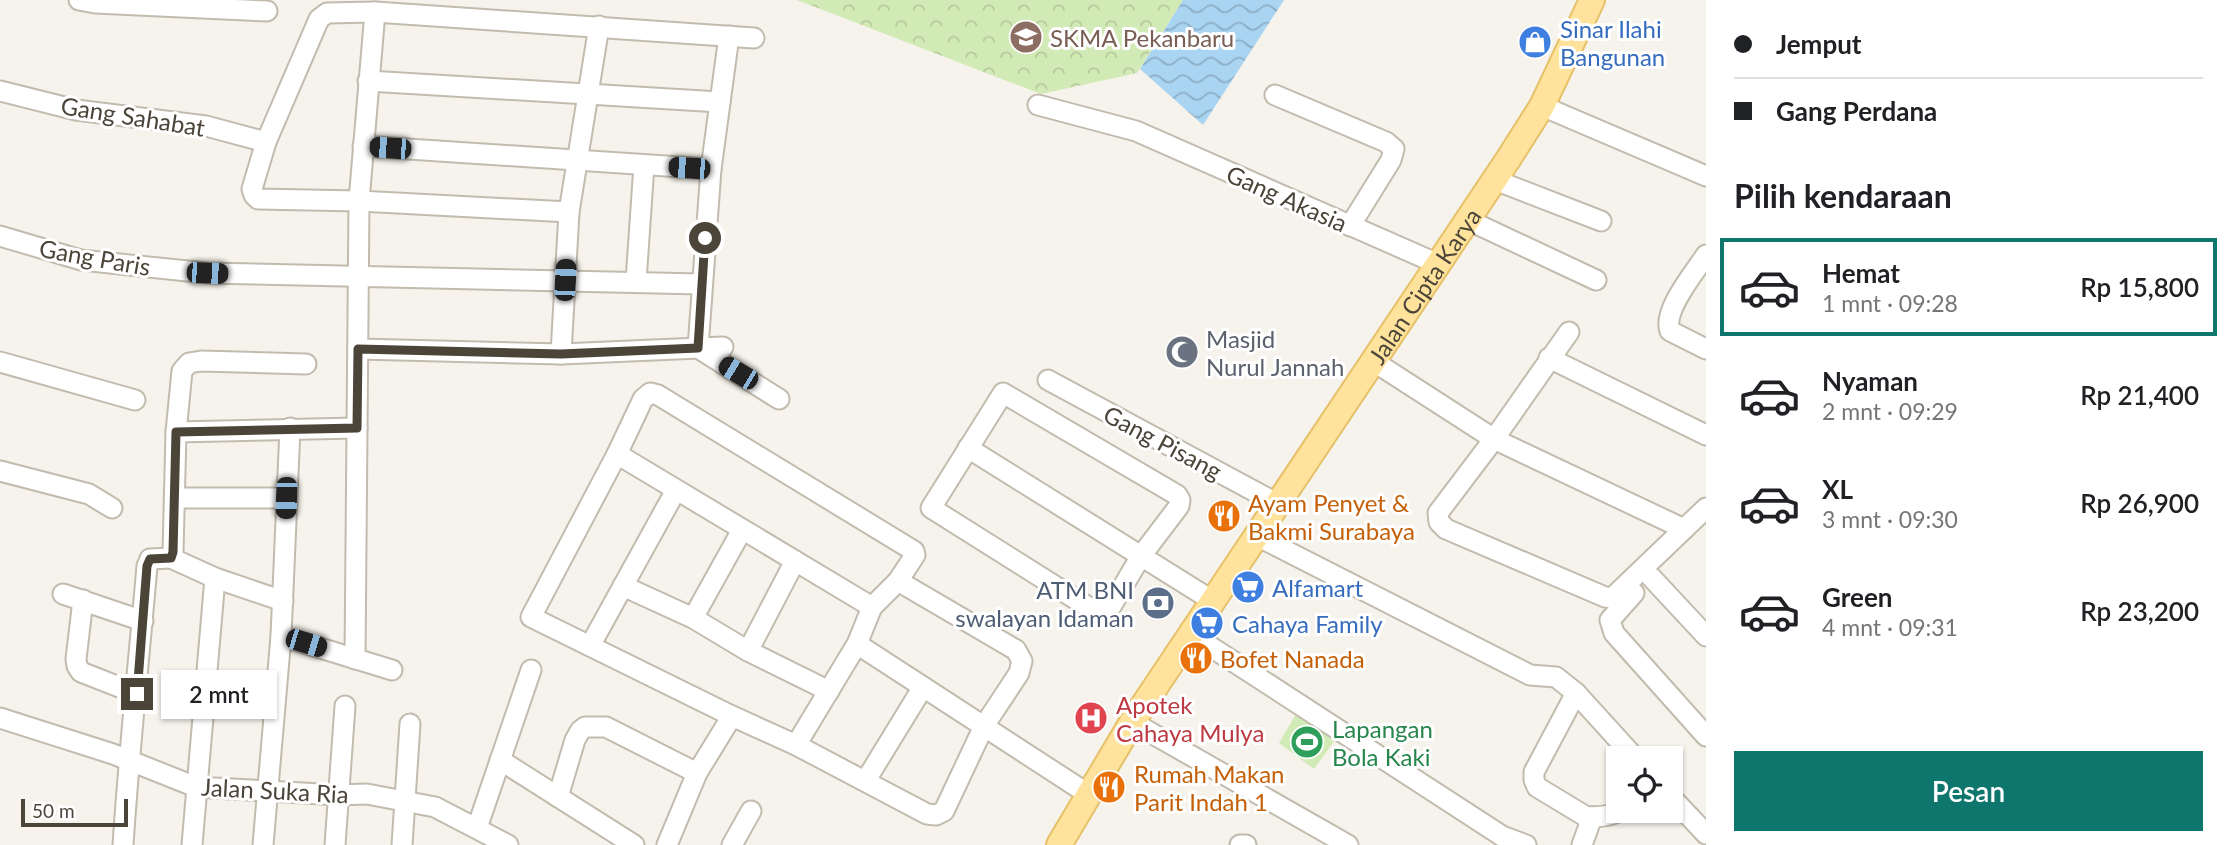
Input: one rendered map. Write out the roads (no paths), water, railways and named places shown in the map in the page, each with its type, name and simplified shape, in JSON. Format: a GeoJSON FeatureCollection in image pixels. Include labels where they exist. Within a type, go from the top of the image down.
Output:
{"type":"FeatureCollection","features":[{"type":"Feature","properties":{"kind":"main road","name":"Jalan Cipta Karya"},"geometry":{"type":"LineString","coordinates":[[1059,845],[1132,722],[1542,106],[1589,1]]}},
{"type":"Feature","properties":{"kind":"street"},"geometry":{"type":"LineString","coordinates":[[79,0],[267,11]]}},
{"type":"Feature","properties":{"kind":"street"},"geometry":{"type":"LineString","coordinates":[[355,659],[359,201],[375,12]]}},
{"type":"Feature","properties":{"kind":"street"},"geometry":{"type":"LineString","coordinates":[[569,212],[359,201],[258,199],[252,189],[266,142],[319,19],[327,13],[375,12],[754,38]]}},
{"type":"Feature","properties":{"kind":"street"},"geometry":{"type":"LineString","coordinates":[[561,354],[569,212],[599,26]]}},
{"type":"Feature","properties":{"kind":"street"},"geometry":{"type":"LineString","coordinates":[[698,348],[711,169],[729,36]]}},
{"type":"Feature","properties":{"kind":"street"},"geometry":{"type":"LineString","coordinates":[[368,81],[720,102]]}},
{"type":"Feature","properties":{"kind":"street","name":"Gang Sahabat"},"geometry":{"type":"LineString","coordinates":[[0,91],[76,110],[206,126],[266,142]]}},
{"type":"Feature","properties":{"kind":"street"},"geometry":{"type":"LineString","coordinates":[[1275,94],[1385,142],[1394,149],[1391,160],[1350,226]]}},
{"type":"Feature","properties":{"kind":"street","name":"Gang Akasia"},"geometry":{"type":"LineString","coordinates":[[1038,105],[1136,131],[1438,264]]}},
{"type":"Feature","properties":{"kind":"street"},"geometry":{"type":"LineString","coordinates":[[1542,106],[1706,176]]}},
{"type":"Feature","properties":{"kind":"street"},"geometry":{"type":"LineString","coordinates":[[363,146],[711,169]]}},
{"type":"Feature","properties":{"kind":"street"},"geometry":{"type":"LineString","coordinates":[[636,281],[644,165]]}},
{"type":"Feature","properties":{"kind":"street"},"geometry":{"type":"LineString","coordinates":[[1495,180],[1601,221]]}},
{"type":"Feature","properties":{"kind":"street"},"geometry":{"type":"LineString","coordinates":[[1468,220],[1595,280]]}},
{"type":"Feature","properties":{"kind":"street","name":"Gang Paris"},"geometry":{"type":"LineString","coordinates":[[0,236],[81,260],[207,273],[701,284]]}},
{"type":"Feature","properties":{"kind":"street"},"geometry":{"type":"LineString","coordinates":[[1706,255],[1670,312],[1667,322],[1670,331],[1706,349]]}},
{"type":"Feature","properties":{"kind":"street"},"geometry":{"type":"LineString","coordinates":[[1569,332],[1438,513],[1439,522],[1446,529],[1612,598],[1706,508]]}},
{"type":"Feature","properties":{"kind":"street"},"geometry":{"type":"LineString","coordinates":[[358,349],[561,354],[723,347]]}},
{"type":"Feature","properties":{"kind":"street"},"geometry":{"type":"LineString","coordinates":[[698,348],[779,399]]}},
{"type":"Feature","properties":{"kind":"street"},"geometry":{"type":"LineString","coordinates":[[1549,358],[1706,435]]}},
{"type":"Feature","properties":{"kind":"street"},"geometry":{"type":"LineString","coordinates":[[171,558],[176,498],[176,432],[182,371],[189,363],[201,361],[306,365]]}},
{"type":"Feature","properties":{"kind":"street"},"geometry":{"type":"LineString","coordinates":[[1373,361],[1494,439],[1684,529]]}},
{"type":"Feature","properties":{"kind":"street"},"geometry":{"type":"LineString","coordinates":[[0,362],[135,400]]}},
{"type":"Feature","properties":{"kind":"street","name":"Gang Pisang"},"geometry":{"type":"LineString","coordinates":[[1048,380],[1278,504]]}},
{"type":"Feature","properties":{"kind":"street"},"geometry":{"type":"LineString","coordinates":[[796,745],[857,644],[872,607],[898,581],[915,555],[914,551],[900,545],[658,395],[650,393],[643,399],[531,617],[796,745],[927,814],[936,815],[944,811],[984,726],[1019,673],[1022,661],[1016,650],[898,581]]}},
{"type":"Feature","properties":{"kind":"street"},"geometry":{"type":"LineString","coordinates":[[1003,393],[1177,495],[1179,506],[1141,556],[1110,610],[1100,613],[931,508],[1003,393]]}},
{"type":"Feature","properties":{"kind":"street"},"geometry":{"type":"LineString","coordinates":[[263,845],[281,636],[290,428]]}},
{"type":"Feature","properties":{"kind":"street"},"geometry":{"type":"LineString","coordinates":[[176,432],[357,428]]}},
{"type":"Feature","properties":{"kind":"street"},"geometry":{"type":"LineString","coordinates":[[968,448],[1213,601]]}},
{"type":"Feature","properties":{"kind":"street"},"geometry":{"type":"LineString","coordinates":[[617,454],[872,607]]}},
{"type":"Feature","properties":{"kind":"street"},"geometry":{"type":"LineString","coordinates":[[0,471],[89,495],[112,508]]}},
{"type":"Feature","properties":{"kind":"street"},"geometry":{"type":"LineString","coordinates":[[590,646],[676,490]]}},
{"type":"Feature","properties":{"kind":"street"},"geometry":{"type":"LineString","coordinates":[[176,498],[286,498]]}},
{"type":"Feature","properties":{"kind":"street"},"geometry":{"type":"LineString","coordinates":[[1706,525],[1619,607],[1610,620],[1614,633],[1706,736]]}},
{"type":"Feature","properties":{"kind":"street"},"geometry":{"type":"LineString","coordinates":[[693,618],[742,530]]}},
{"type":"Feature","properties":{"kind":"street"},"geometry":{"type":"LineString","coordinates":[[1256,536],[1530,675],[1556,677],[1576,693],[1624,746]]}},
{"type":"Feature","properties":{"kind":"street"},"geometry":{"type":"LineString","coordinates":[[123,845],[128,760],[149,562],[154,558],[171,558],[215,578],[283,601]]}},
{"type":"Feature","properties":{"kind":"street"},"geometry":{"type":"LineString","coordinates":[[748,650],[795,561]]}},
{"type":"Feature","properties":{"kind":"street"},"geometry":{"type":"LineString","coordinates":[[1651,577],[1705,633]]}},
{"type":"Feature","properties":{"kind":"street"},"geometry":{"type":"LineString","coordinates":[[192,845],[215,578]]}},
{"type":"Feature","properties":{"kind":"street"},"geometry":{"type":"LineString","coordinates":[[623,586],[693,618],[748,650],[829,691]]}},
{"type":"Feature","properties":{"kind":"street"},"geometry":{"type":"LineString","coordinates":[[63,594],[143,621]]}},
{"type":"Feature","properties":{"kind":"street"},"geometry":{"type":"LineString","coordinates":[[83,600],[77,666],[81,672],[137,694]]}},
{"type":"Feature","properties":{"kind":"street"},"geometry":{"type":"LineString","coordinates":[[1191,634],[1502,836],[1527,845]]}},
{"type":"Feature","properties":{"kind":"street"},"geometry":{"type":"LineString","coordinates":[[281,636],[393,670]]}},
{"type":"Feature","properties":{"kind":"street"},"geometry":{"type":"LineString","coordinates":[[857,644],[1088,794]]}},
{"type":"Feature","properties":{"kind":"street"},"geometry":{"type":"LineString","coordinates":[[508,845],[476,827],[531,670]]}},
{"type":"Feature","properties":{"kind":"street"},"geometry":{"type":"LineString","coordinates":[[866,780],[923,687]]}},
{"type":"Feature","properties":{"kind":"street"},"geometry":{"type":"LineString","coordinates":[[1576,693],[1534,772],[1534,780],[1537,787],[1585,816],[1606,815]]}},
{"type":"Feature","properties":{"kind":"street"},"geometry":{"type":"LineString","coordinates":[[335,845],[345,706]]}},
{"type":"Feature","properties":{"kind":"street"},"geometry":{"type":"LineString","coordinates":[[667,845],[697,773],[732,716]]}},
{"type":"Feature","properties":{"kind":"street","name":"Jalan Suka Ria"},"geometry":{"type":"LineString","coordinates":[[0,718],[128,760],[196,787],[338,795],[368,794],[435,807],[476,827]]}},
{"type":"Feature","properties":{"kind":"street"},"geometry":{"type":"LineString","coordinates":[[1132,722],[1349,845]]}},
{"type":"Feature","properties":{"kind":"street"},"geometry":{"type":"LineString","coordinates":[[402,845],[410,724]]}},
{"type":"Feature","properties":{"kind":"street"},"geometry":{"type":"LineString","coordinates":[[558,797],[575,740],[585,727],[606,727],[697,773]]}},
{"type":"Feature","properties":{"kind":"street"},"geometry":{"type":"LineString","coordinates":[[500,760],[626,843]]}},
{"type":"Feature","properties":{"kind":"street"},"geometry":{"type":"LineString","coordinates":[[1683,810],[1706,834]]}},
{"type":"Feature","properties":{"kind":"street"},"geometry":{"type":"LineString","coordinates":[[732,845],[751,811]]}},
{"type":"Feature","properties":{"kind":"street"},"geometry":{"type":"LineString","coordinates":[[1582,845],[1592,817]]}},
{"type":"Feature","properties":{"kind":"water"},"geometry":{"type":"Polygon","coordinates":[[[1183,0],[1284,0],[1203,125],[1140,69],[1183,0]]]}},
{"type":"Feature","properties":{"kind":"place","name":"SKMA Pekanbaru"},"geometry":{"type":"Point","coordinates":[1026,37]}},
{"type":"Feature","properties":{"kind":"place","name":"Sinar Ilahi Bangunan"},"geometry":{"type":"Point","coordinates":[1535,42]}},
{"type":"Feature","properties":{"kind":"place","name":"Masjid Nurul Jannah"},"geometry":{"type":"Point","coordinates":[1182,352]}},
{"type":"Feature","properties":{"kind":"place","name":"Ayam Penyet & Bakmi Surabaya"},"geometry":{"type":"Point","coordinates":[1224,516]}},
{"type":"Feature","properties":{"kind":"place","name":"Alfamart"},"geometry":{"type":"Point","coordinates":[1248,587]}},
{"type":"Feature","properties":{"kind":"place","name":"ATM BNI swalayan Idaman"},"geometry":{"type":"Point","coordinates":[1158,603]}},
{"type":"Feature","properties":{"kind":"place","name":"Cahaya Family"},"geometry":{"type":"Point","coordinates":[1207,623]}},
{"type":"Feature","properties":{"kind":"place","name":"Bofet Nanada"},"geometry":{"type":"Point","coordinates":[1196,658]}},
{"type":"Feature","properties":{"kind":"place","name":"Apotek Cahaya Mulya"},"geometry":{"type":"Point","coordinates":[1091,718]}},
{"type":"Feature","properties":{"kind":"place","name":"Lapangan Bola Kaki"},"geometry":{"type":"Point","coordinates":[1307,742]}},
{"type":"Feature","properties":{"kind":"place","name":"Rumah Makan Parit Indah 1"},"geometry":{"type":"Point","coordinates":[1109,787]}}]}
